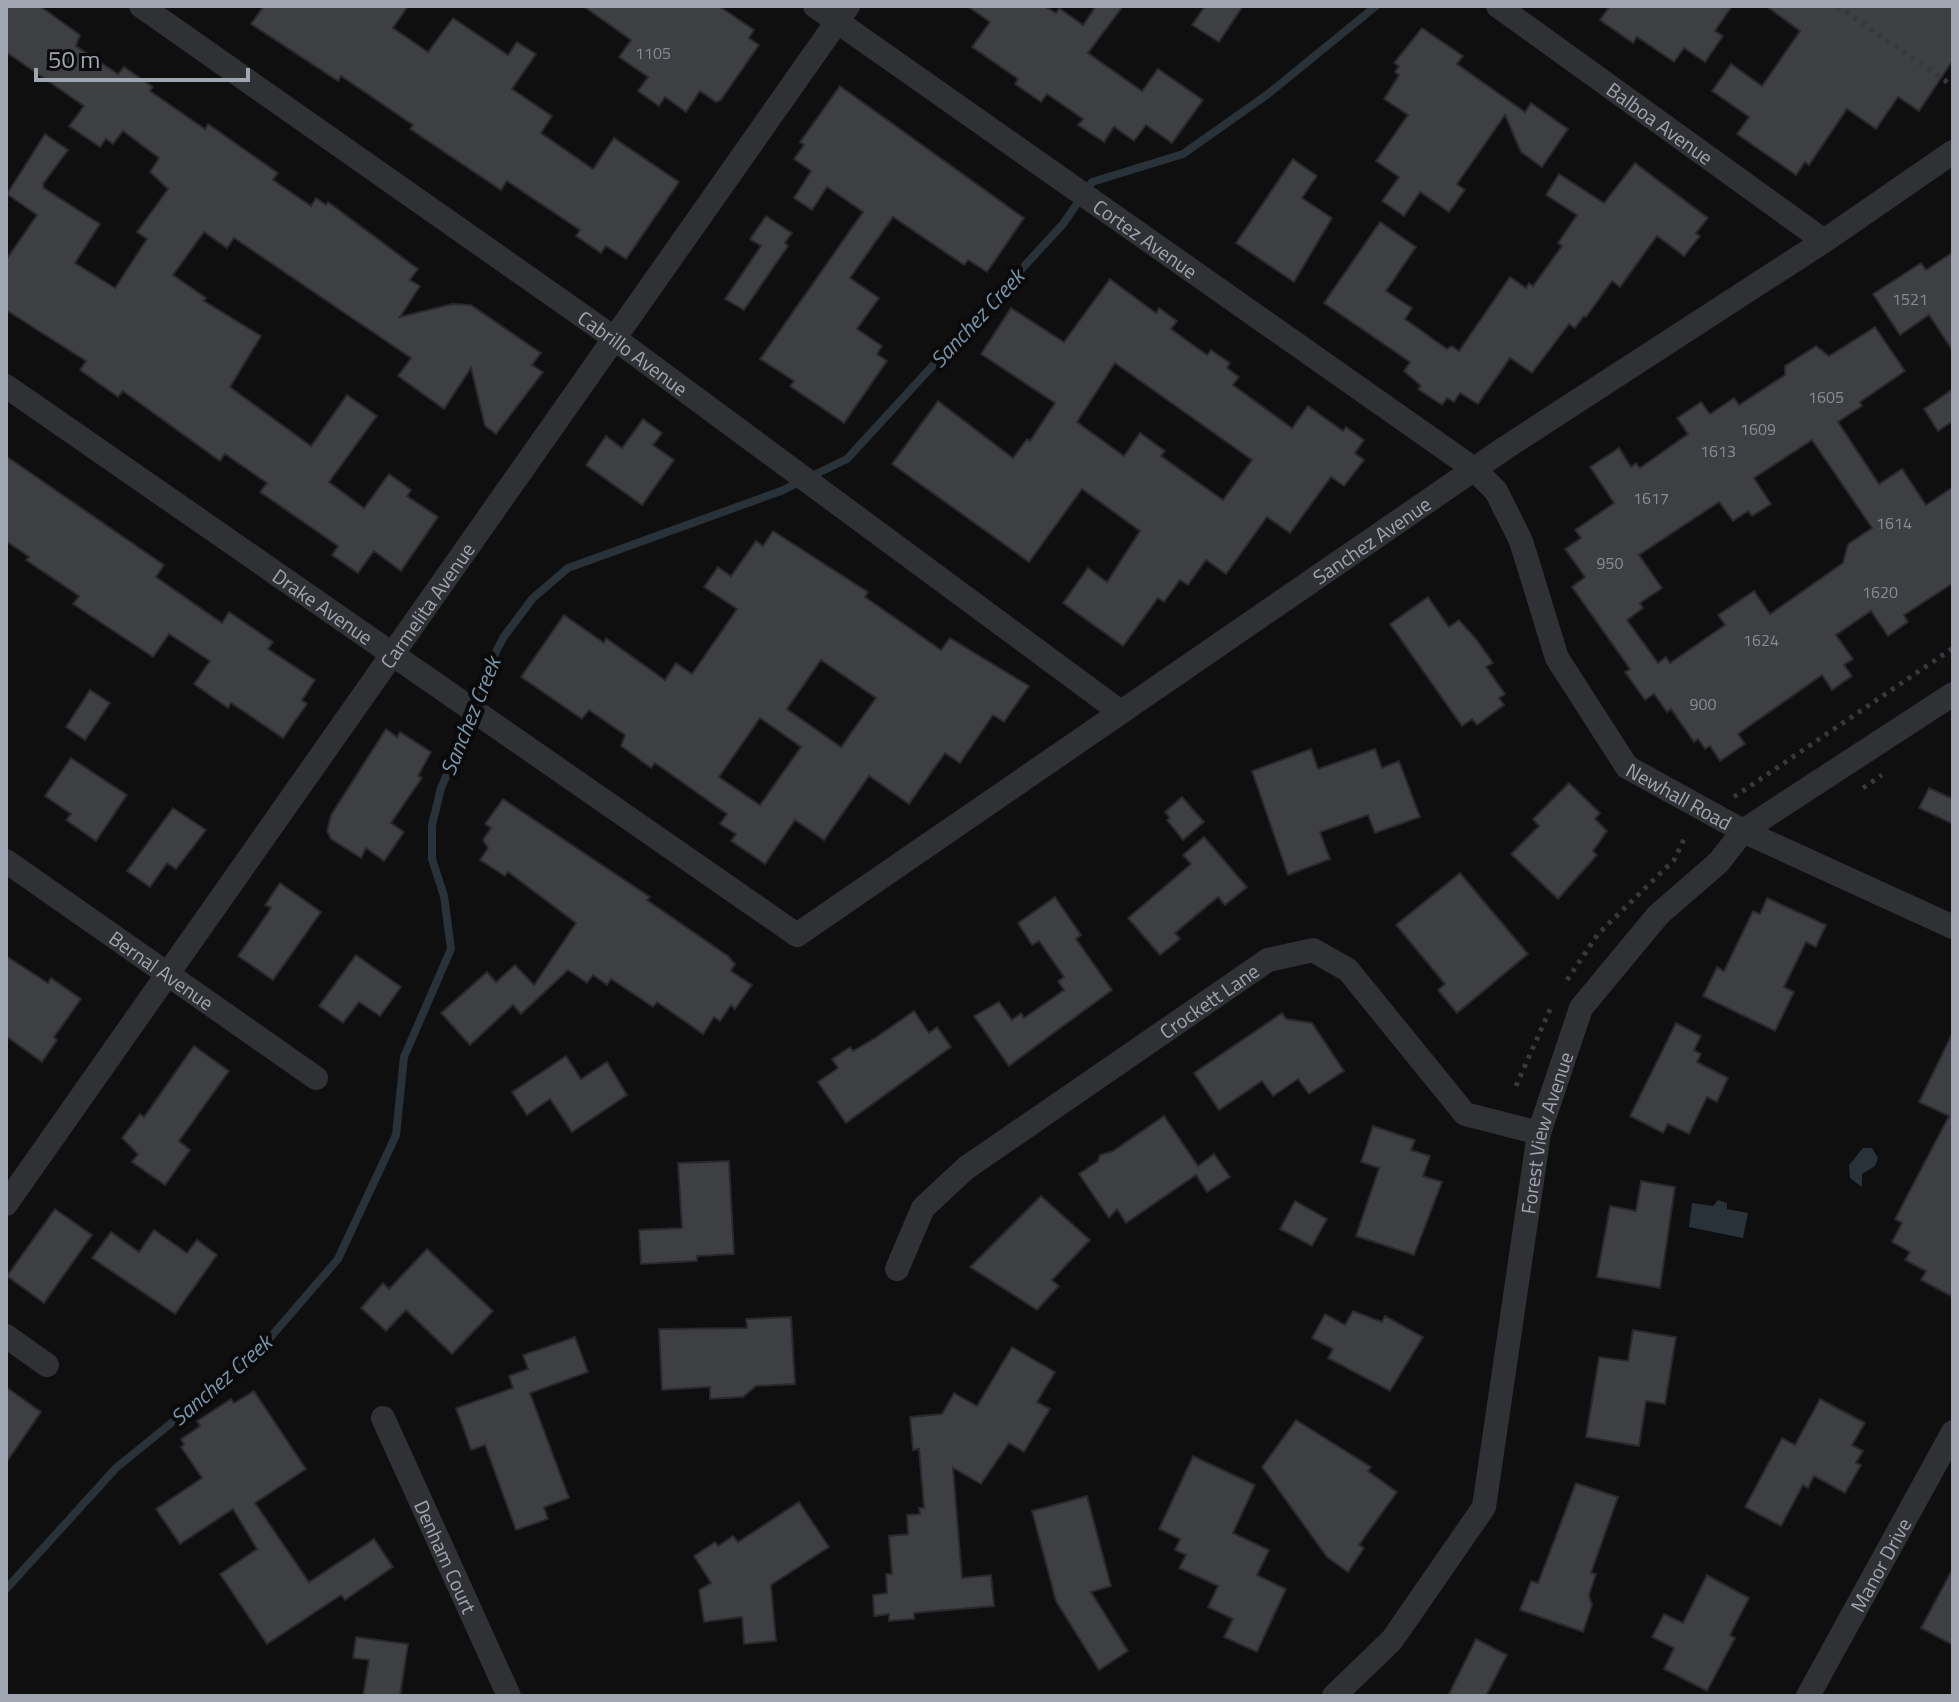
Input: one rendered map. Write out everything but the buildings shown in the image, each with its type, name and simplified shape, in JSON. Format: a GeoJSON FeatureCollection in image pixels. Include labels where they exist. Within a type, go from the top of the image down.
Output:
{"type":"FeatureCollection","features":[{"type":"Feature","properties":{"kind":"street","name":"Cabrillo Avenue"},"geometry":{"type":"LineString","coordinates":[[141,6],[614,338],[1119,711]]}},
{"type":"Feature","properties":{"kind":"street","name":"Cortez Avenue"},"geometry":{"type":"LineString","coordinates":[[815,6],[843,14],[1057,177],[1474,469]]}},
{"type":"Feature","properties":{"kind":"street","name":"Balboa Avenue"},"geometry":{"type":"LineString","coordinates":[[1498,6],[1824,241]]}},
{"type":"Feature","properties":{"kind":"street","name":"Carmelita Avenue"},"geometry":{"type":"LineString","coordinates":[[6,1204],[843,14]]}},
{"type":"Feature","properties":{"kind":"street","name":"Sanchez Avenue"},"geometry":{"type":"LineString","coordinates":[[797,935],[1474,469],[1824,241],[1953,152]]}},
{"type":"Feature","properties":{"kind":"street","name":"Drake Avenue"},"geometry":{"type":"LineString","coordinates":[[6,386],[797,935]]}},
{"type":"Feature","properties":{"kind":"street","name":"Newhall Road"},"geometry":{"type":"LineString","coordinates":[[1474,469],[1496,491],[1521,541],[1557,658],[1627,767],[1743,831],[1953,927]]}},
{"type":"Feature","properties":{"kind":"street","name":"Forest View Avenue"},"geometry":{"type":"LineString","coordinates":[[1334,1696],[1392,1640],[1484,1507],[1539,1133],[1581,1008],[1658,915],[1719,862],[1743,831],[1953,694]]}},
{"type":"Feature","properties":{"kind":"street","name":"Bernal Avenue"},"geometry":{"type":"LineString","coordinates":[[6,861],[316,1078]]}},
{"type":"Feature","properties":{"kind":"street","name":"Crockett Lane"},"geometry":{"type":"LineString","coordinates":[[897,1269],[923,1208],[966,1168],[1268,960],[1313,950],[1348,970],[1465,1114],[1539,1133]]}},
{"type":"Feature","properties":{"kind":"street"},"geometry":{"type":"LineString","coordinates":[[6,1336],[47,1365]]}},
{"type":"Feature","properties":{"kind":"street","name":"Denham Court"},"geometry":{"type":"LineString","coordinates":[[383,1418],[509,1696]]}},
{"type":"Feature","properties":{"kind":"street","name":"Manor Drive"},"geometry":{"type":"LineString","coordinates":[[1808,1696],[1953,1432]]}},
{"type":"Feature","properties":{"kind":"path"},"geometry":{"type":"LineString","coordinates":[[1837,6],[1953,86]]}},
{"type":"Feature","properties":{"kind":"path"},"geometry":{"type":"LineString","coordinates":[[1734,797],[1953,648]]}},
{"type":"Feature","properties":{"kind":"shaded area"},"geometry":{"type":"Polygon","coordinates":[[[1863,1148],[1872,1148],[1878,1158],[1875,1166],[1862,1174],[1862,1187],[1850,1178],[1849,1165],[1863,1148]]]}},
{"type":"Feature","properties":{"kind":"shaded area"},"geometry":{"type":"Polygon","coordinates":[[[1718,1200],[1727,1203],[1727,1209],[1748,1213],[1743,1238],[1689,1227],[1692,1203],[1713,1206],[1718,1200]]]}},
{"type":"Feature","properties":{"kind":"waterway","name":"Sanchez Creek"},"geometry":{"type":"LineString","coordinates":[[6,1589],[116,1468],[256,1354],[338,1259],[396,1135],[404,1057],[451,949],[444,896],[432,859],[432,825],[441,788],[459,747],[480,683],[503,638],[533,598],[568,568],[781,491],[847,459],[1063,224],[1092,182],[1183,154],[1268,94],[1376,6]]}}]}
